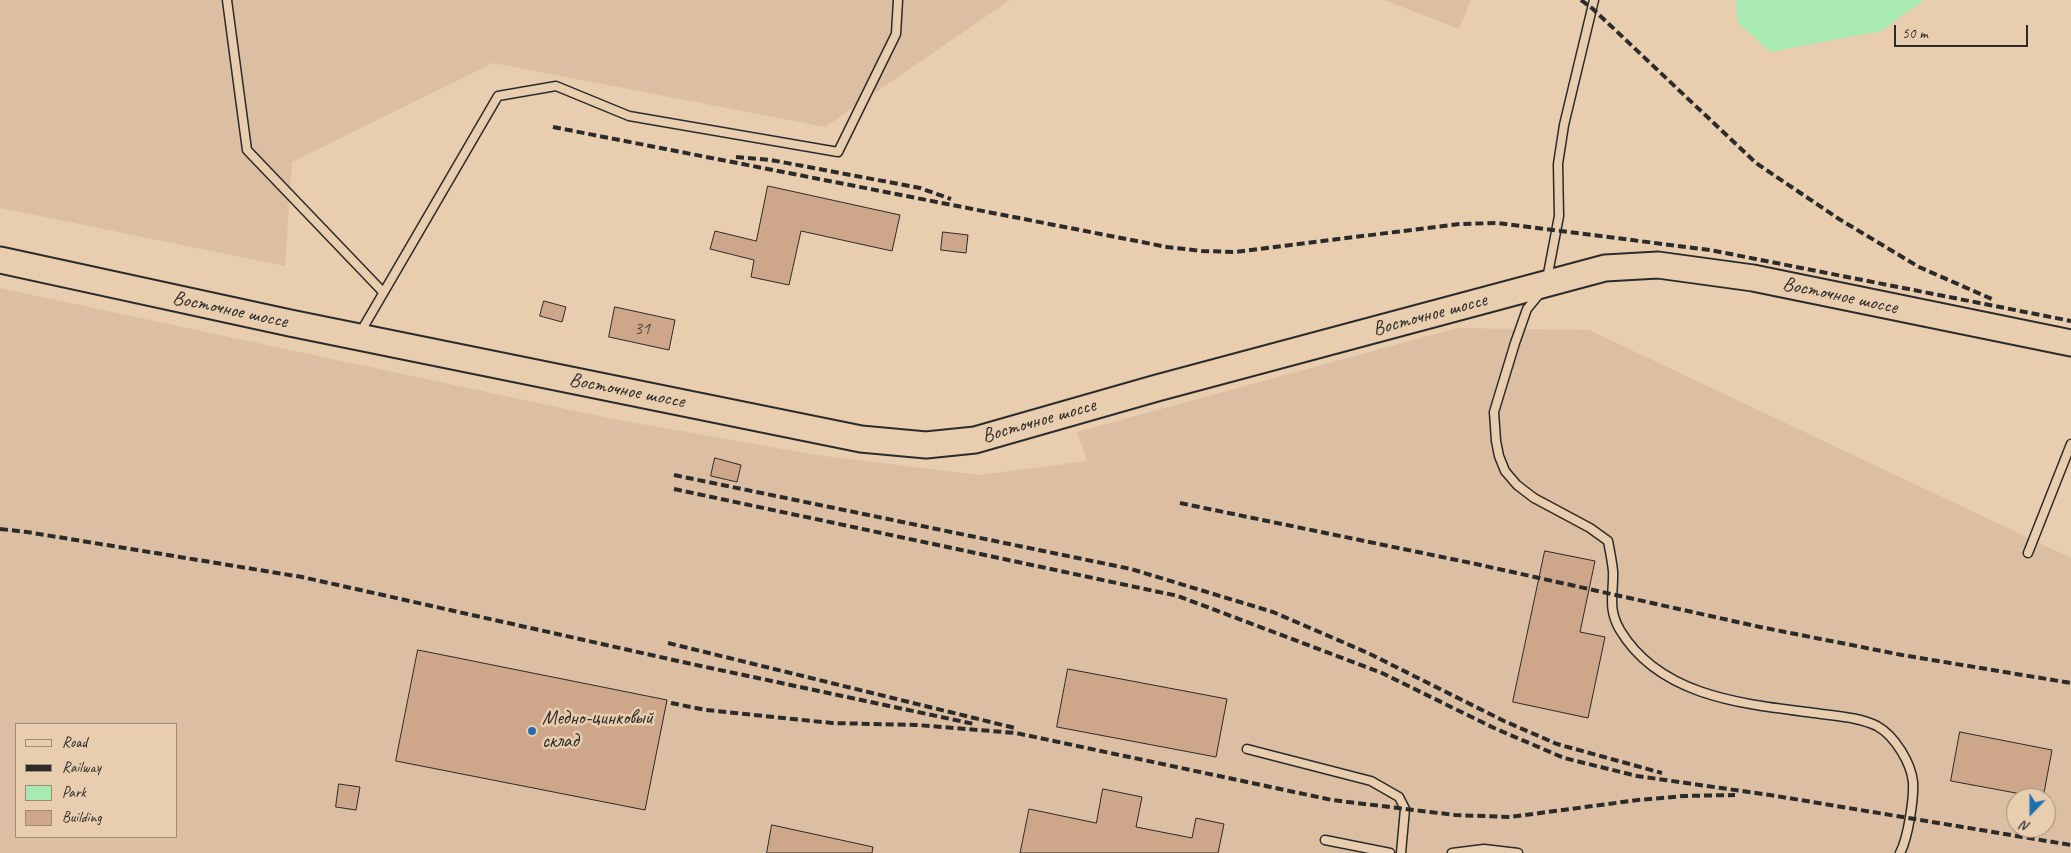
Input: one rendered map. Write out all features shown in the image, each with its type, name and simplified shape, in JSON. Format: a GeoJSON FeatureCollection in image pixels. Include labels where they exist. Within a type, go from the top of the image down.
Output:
{"type":"FeatureCollection","features":[{"type":"Feature","properties":{"kind":"main road","name":"Восточное шоссе"},"geometry":{"type":"LineString","coordinates":[[0,260],[860,439],[926,445],[975,440],[1157,388],[1605,268],[1658,265],[1753,278],[2071,343]]}},
{"type":"Feature","properties":{"kind":"lane"},"geometry":{"type":"LineString","coordinates":[[227,0],[247,150],[384,292]]}},
{"type":"Feature","properties":{"kind":"lane"},"geometry":{"type":"LineString","coordinates":[[358,336],[498,96],[556,86],[629,116],[838,152],[896,34],[898,0]]}},
{"type":"Feature","properties":{"kind":"lane"},"geometry":{"type":"LineString","coordinates":[[1594,0],[1564,125],[1558,164],[1559,216],[1546,285],[1528,309],[1514,343],[1494,412],[1496,441],[1505,471],[1517,485],[1534,498],[1590,528],[1608,541],[1613,572],[1611,608],[1619,629],[1646,662],[1666,676],[1690,688],[1734,702],[1850,718],[1877,726],[1889,735],[1903,752],[1912,782],[1909,818],[1904,845],[1900,853]]}},
{"type":"Feature","properties":{"kind":"lane"},"geometry":{"type":"LineString","coordinates":[[2028,552],[2071,444]]}},
{"type":"Feature","properties":{"kind":"lane"},"geometry":{"type":"LineString","coordinates":[[1247,749],[1371,781],[1398,796],[1405,809],[1401,853]]}},
{"type":"Feature","properties":{"kind":"lane"},"geometry":{"type":"LineString","coordinates":[[1325,840],[1390,853]]}},
{"type":"Feature","properties":{"kind":"lane"},"geometry":{"type":"LineString","coordinates":[[1904,845],[1908,853]]}},
{"type":"Feature","properties":{"kind":"lane"},"geometry":{"type":"LineString","coordinates":[[1452,853],[1484,849],[1518,853]]}},
{"type":"Feature","properties":{"kind":"shaded area"},"geometry":{"type":"Polygon","coordinates":[[[0,0],[1010,0],[825,127],[493,63],[292,162],[285,266],[0,208],[0,0]]]}},
{"type":"Feature","properties":{"kind":"shaded area"},"geometry":{"type":"Polygon","coordinates":[[[1384,0],[1471,0],[1459,29],[1384,0]]]}},
{"type":"Feature","properties":{"kind":"shaded area"},"geometry":{"type":"Polygon","coordinates":[[[0,288],[608,418],[817,455],[979,475],[1087,461],[1077,432],[1457,328],[1589,330],[2071,558],[2071,853],[0,853],[0,288]]]}},
{"type":"Feature","properties":{"kind":"green space"},"geometry":{"type":"Polygon","coordinates":[[[1736,0],[1924,0],[1881,31],[1770,52],[1737,22],[1736,0]]]}},
{"type":"Feature","properties":{"kind":"building"},"geometry":{"type":"Polygon","coordinates":[[[768,186],[900,215],[892,251],[801,231],[789,285],[751,277],[754,260],[710,249],[715,231],[756,241],[768,186]]]}},
{"type":"Feature","properties":{"kind":"building"},"geometry":{"type":"Polygon","coordinates":[[[943,232],[968,235],[966,253],[941,250],[943,232]]]}},
{"type":"Feature","properties":{"kind":"building"},"geometry":{"type":"Polygon","coordinates":[[[544,301],[566,307],[562,322],[540,316],[544,301]]]}},
{"type":"Feature","properties":{"kind":"building"},"geometry":{"type":"Polygon","coordinates":[[[615,307],[675,320],[669,350],[609,337],[615,307]]]}},
{"type":"Feature","properties":{"kind":"building"},"geometry":{"type":"Polygon","coordinates":[[[715,458],[741,465],[737,482],[711,476],[715,458]]]}},
{"type":"Feature","properties":{"kind":"building"},"geometry":{"type":"Polygon","coordinates":[[[1545,551],[1595,561],[1580,632],[1605,637],[1588,718],[1513,702],[1545,551]]]}},
{"type":"Feature","properties":{"kind":"building","name":"Медно-цинковый склад"},"geometry":{"type":"Polygon","coordinates":[[[418,650],[667,700],[645,810],[396,761],[418,650]]]}},
{"type":"Feature","properties":{"kind":"building"},"geometry":{"type":"Polygon","coordinates":[[[1068,669],[1227,699],[1216,757],[1057,727],[1068,669]]]}},
{"type":"Feature","properties":{"kind":"building"},"geometry":{"type":"Polygon","coordinates":[[[1960,732],[2052,750],[2045,788],[2006,788],[2006,791],[1951,781],[1960,732]]]}},
{"type":"Feature","properties":{"kind":"building"},"geometry":{"type":"Polygon","coordinates":[[[339,784],[360,787],[356,810],[336,807],[339,784]]]}},
{"type":"Feature","properties":{"kind":"building"},"geometry":{"type":"Polygon","coordinates":[[[1103,789],[1142,797],[1136,827],[1192,838],[1196,818],[1224,824],[1218,853],[1020,853],[1029,809],[1096,823],[1103,789]]]}},
{"type":"Feature","properties":{"kind":"building"},"geometry":{"type":"Polygon","coordinates":[[[772,825],[873,847],[872,853],[767,853],[772,825]]]}},
{"type":"Feature","properties":{"kind":"railway"},"geometry":{"type":"LineString","coordinates":[[1581,0],[1593,9],[1756,163],[1839,219],[1919,267],[1994,300]]}},
{"type":"Feature","properties":{"kind":"railway"},"geometry":{"type":"LineString","coordinates":[[553,127],[1167,247],[1235,252],[1459,224],[1498,223],[1710,250],[2071,321]]}},
{"type":"Feature","properties":{"kind":"railway"},"geometry":{"type":"LineString","coordinates":[[736,157],[771,160],[920,188],[951,199]]}},
{"type":"Feature","properties":{"kind":"railway"},"geometry":{"type":"LineString","coordinates":[[674,475],[1131,569],[1273,612],[1368,653],[1504,721],[1557,744],[1662,773]]}},
{"type":"Feature","properties":{"kind":"railway"},"geometry":{"type":"LineString","coordinates":[[674,489],[1178,596],[1382,673],[1494,728],[1564,758],[1637,776],[1770,795],[2071,845]]}},
{"type":"Feature","properties":{"kind":"railway"},"geometry":{"type":"LineString","coordinates":[[1180,503],[1476,564],[1760,627],[1902,655],[2071,683]]}},
{"type":"Feature","properties":{"kind":"railway"},"geometry":{"type":"LineString","coordinates":[[0,529],[302,577],[687,663],[974,724]]}},
{"type":"Feature","properties":{"kind":"railway"},"geometry":{"type":"LineString","coordinates":[[668,643],[1015,728]]}},
{"type":"Feature","properties":{"kind":"railway"},"geometry":{"type":"LineString","coordinates":[[671,703],[706,710],[832,723],[917,725],[1016,733],[1332,800],[1455,815],[1510,817],[1638,800],[1684,796],[1735,795]]}},
{"type":"Feature","properties":{"kind":"place","name":"Медно-цинковый склад"},"geometry":{"type":"Point","coordinates":[532,731]}}]}
